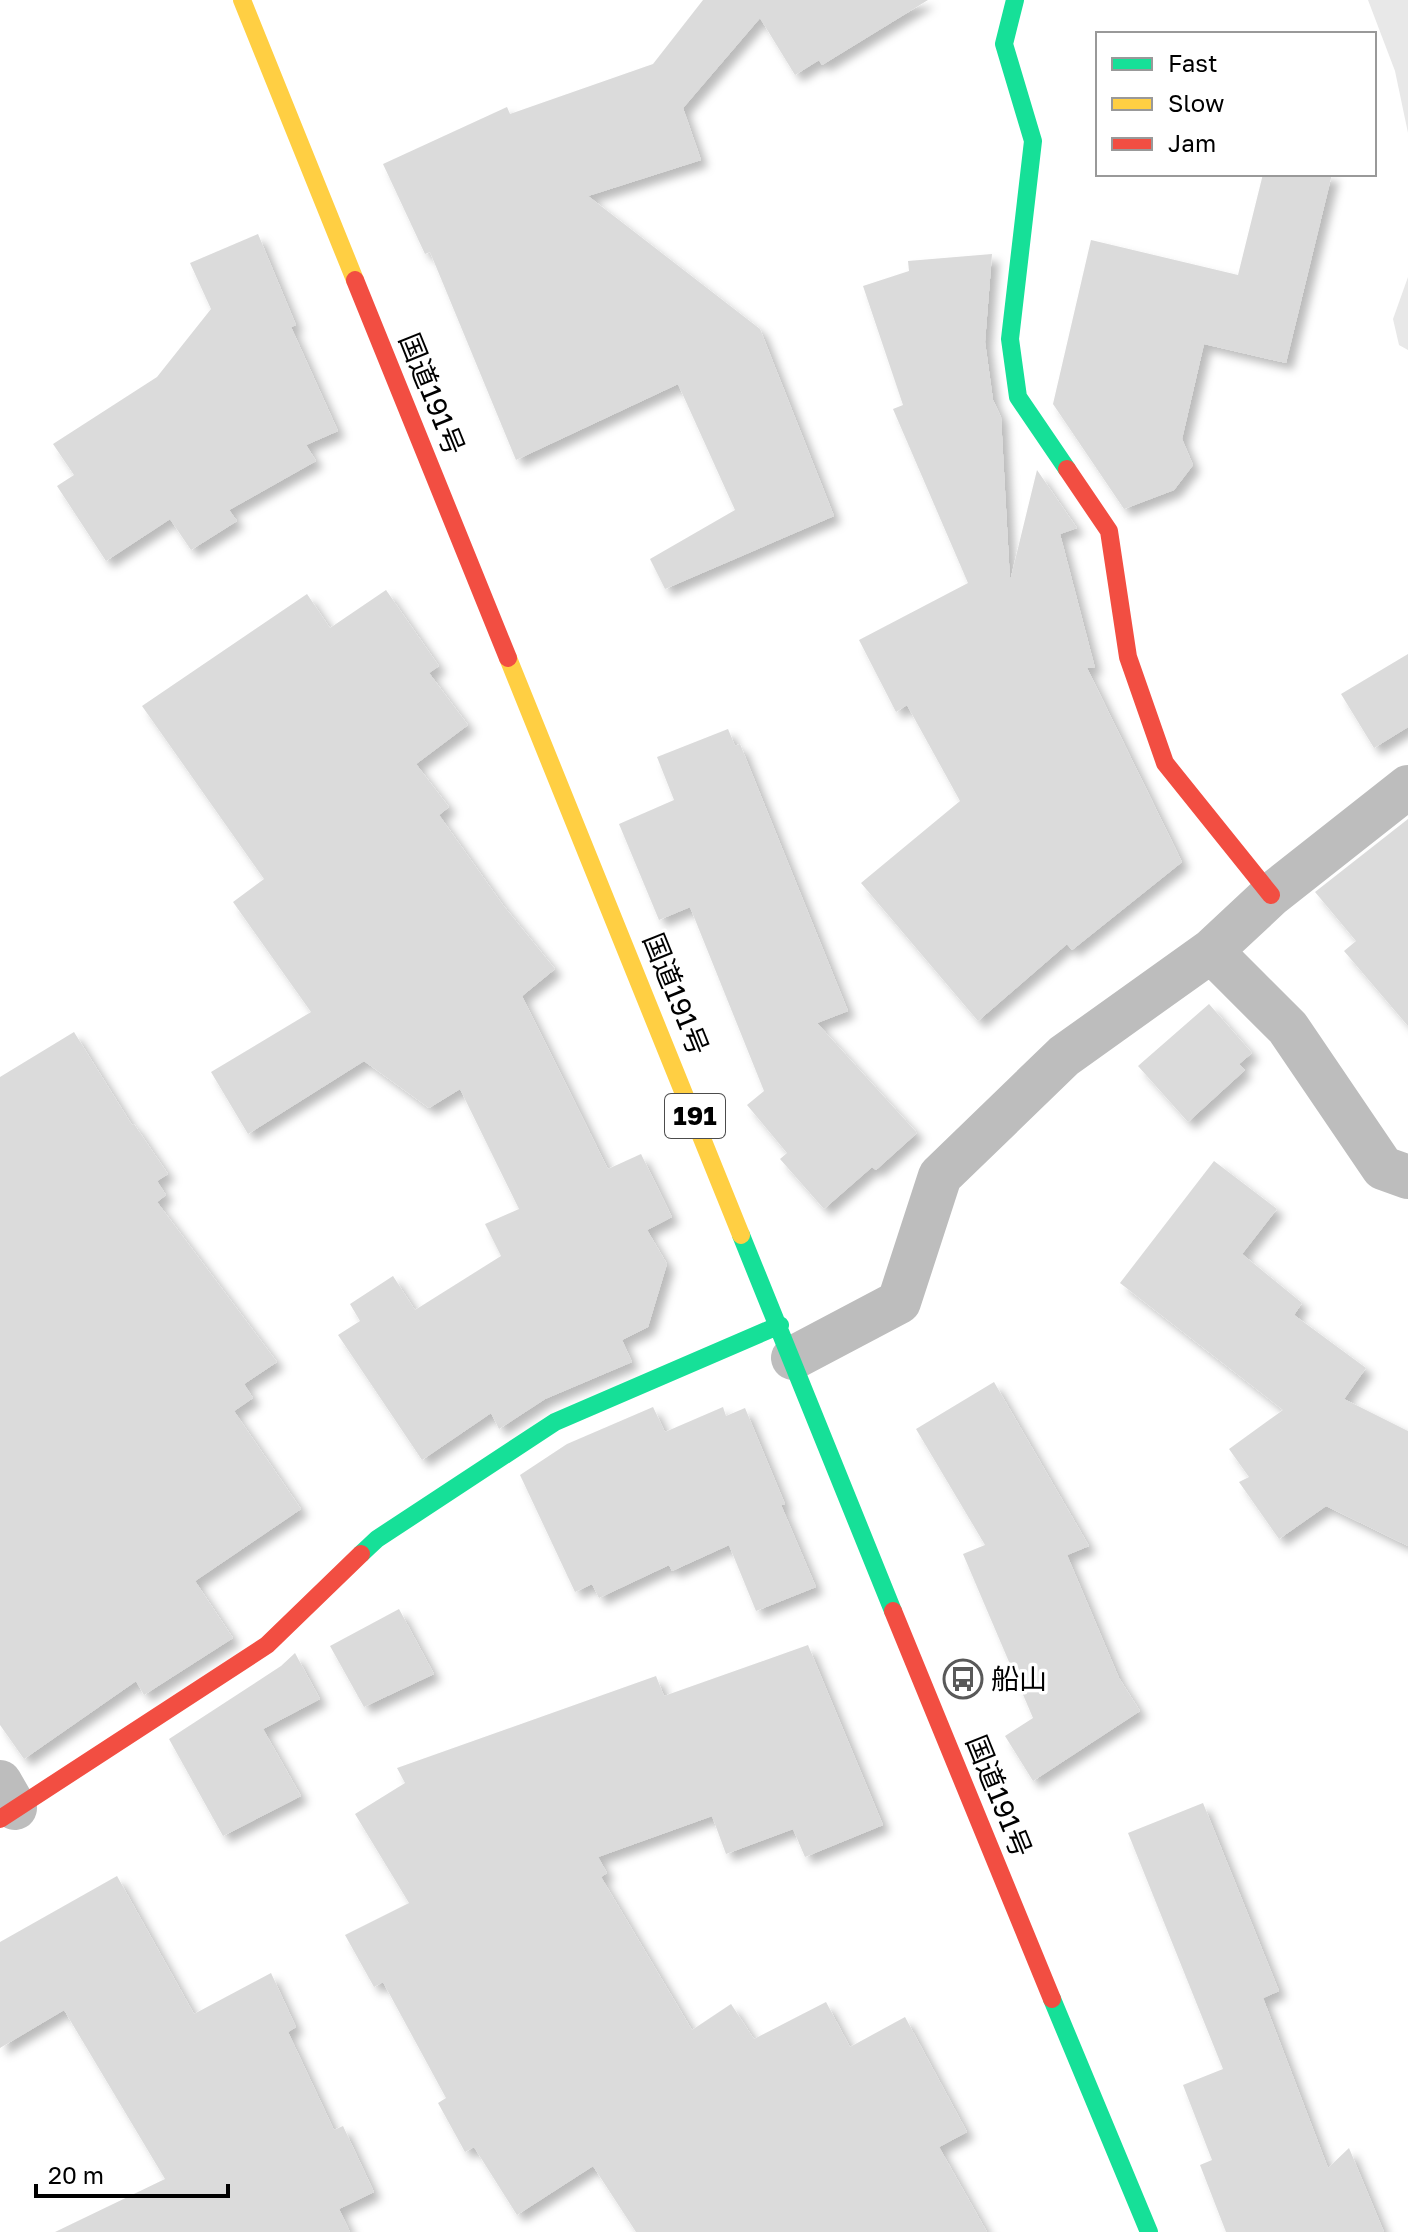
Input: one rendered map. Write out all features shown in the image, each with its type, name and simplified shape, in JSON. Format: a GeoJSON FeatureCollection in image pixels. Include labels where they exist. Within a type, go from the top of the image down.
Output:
{"type":"FeatureCollection","features":[{"type":"Feature","properties":{"kind":"main road","name":"国道191号"},"geometry":{"type":"LineString","coordinates":[[242,0],[991,1853],[1149,2232]]}},
{"type":"Feature","properties":{"kind":"main road"},"geometry":{"type":"LineString","coordinates":[[1015,0],[1004,44],[1033,141],[1010,339],[1018,397],[1109,531],[1128,657],[1165,763],[1271,895]]}},
{"type":"Feature","properties":{"kind":"main road"},"geometry":{"type":"LineString","coordinates":[[5,1803],[267,1645],[377,1539],[555,1422],[786,1342]]}},
{"type":"Feature","properties":{"kind":"street"},"geometry":{"type":"LineString","coordinates":[[786,1342],[899,1302],[940,1176],[1064,1056],[1211,951],[1271,895],[1408,787]]}},
{"type":"Feature","properties":{"kind":"street"},"geometry":{"type":"LineString","coordinates":[[1211,951],[1288,1028],[1383,1168],[1408,1177]]}},
{"type":"Feature","properties":{"kind":"shaded area"},"geometry":{"type":"Polygon","coordinates":[[[1368,0],[1408,0],[1408,133],[1395,71],[1368,0]]]}},
{"type":"Feature","properties":{"kind":"shaded area"},"geometry":{"type":"Polygon","coordinates":[[[1408,277],[1408,350],[1399,345],[1393,319],[1408,277]]]}},
{"type":"Feature","properties":{"kind":"building"},"geometry":{"type":"Polygon","coordinates":[[[703,0],[928,0],[822,65],[819,60],[795,75],[760,18],[683,108],[701,160],[588,196],[760,329],[834,516],[665,589],[650,559],[735,510],[678,384],[516,460],[430,252],[425,254],[383,164],[507,107],[510,114],[653,64],[703,0]]]}},
{"type":"Feature","properties":{"kind":"building"},"geometry":{"type":"Polygon","coordinates":[[[1263,176],[1332,176],[1286,363],[1204,344],[1182,439],[1193,465],[1174,490],[1124,509],[1053,404],[1091,240],[1238,275],[1263,176]]]}},
{"type":"Feature","properties":{"kind":"building"},"geometry":{"type":"Polygon","coordinates":[[[258,234],[296,325],[291,327],[338,431],[306,445],[316,461],[229,510],[237,521],[191,550],[170,519],[106,561],[57,486],[74,475],[53,444],[157,377],[211,309],[190,263],[258,234]]]}},
{"type":"Feature","properties":{"kind":"building"},"geometry":{"type":"Polygon","coordinates":[[[992,254],[985,342],[993,400],[1001,417],[1010,581],[1037,470],[1077,528],[1060,534],[1095,668],[1087,668],[1182,862],[1072,950],[1067,944],[978,1021],[861,883],[960,801],[907,705],[896,712],[859,640],[968,583],[893,409],[903,405],[863,286],[909,271],[908,261],[992,254]]]}},
{"type":"Feature","properties":{"kind":"building"},"geometry":{"type":"Polygon","coordinates":[[[386,590],[439,666],[429,673],[468,725],[416,764],[449,807],[439,815],[503,905],[555,969],[522,996],[608,1169],[641,1154],[672,1217],[647,1230],[667,1264],[648,1327],[622,1340],[632,1362],[545,1399],[499,1429],[491,1413],[422,1460],[338,1335],[360,1321],[350,1304],[393,1276],[415,1310],[501,1256],[485,1224],[519,1209],[460,1089],[429,1108],[364,1061],[248,1134],[211,1072],[311,1012],[233,902],[264,879],[142,706],[307,594],[330,628],[386,590]]]}},
{"type":"Feature","properties":{"kind":"building"},"geometry":{"type":"Polygon","coordinates":[[[1408,654],[1408,727],[1374,748],[1341,694],[1408,654]]]}},
{"type":"Feature","properties":{"kind":"building"},"geometry":{"type":"Polygon","coordinates":[[[728,729],[735,746],[740,744],[848,1011],[817,1023],[917,1133],[876,1170],[872,1167],[824,1209],[780,1159],[787,1153],[747,1105],[764,1091],[690,907],[659,920],[619,824],[674,800],[657,757],[728,729]]]}},
{"type":"Feature","properties":{"kind":"building"},"geometry":{"type":"Polygon","coordinates":[[[1408,819],[1408,1026],[1344,951],[1356,941],[1315,892],[1408,819]]]}},
{"type":"Feature","properties":{"kind":"building"},"geometry":{"type":"Polygon","coordinates":[[[1209,1004],[1252,1053],[1239,1064],[1245,1070],[1188,1122],[1138,1066],[1209,1004]]]}},
{"type":"Feature","properties":{"kind":"building"},"geometry":{"type":"Polygon","coordinates":[[[74,1032],[132,1125],[168,1174],[157,1181],[166,1195],[157,1202],[277,1362],[244,1384],[253,1398],[234,1411],[301,1509],[195,1581],[233,1638],[144,1695],[136,1681],[24,1759],[0,1725],[0,1077],[74,1032]]]}},
{"type":"Feature","properties":{"kind":"building"},"geometry":{"type":"Polygon","coordinates":[[[1214,1161],[1277,1209],[1242,1254],[1302,1303],[1294,1315],[1366,1368],[1344,1399],[1408,1431],[1408,1546],[1326,1506],[1279,1539],[1239,1482],[1249,1477],[1229,1449],[1283,1410],[1120,1283],[1214,1161]]]}},
{"type":"Feature","properties":{"kind":"building"},"geometry":{"type":"Polygon","coordinates":[[[994,1382],[1089,1546],[1067,1555],[1119,1678],[1140,1711],[1033,1781],[1005,1736],[1033,1718],[963,1554],[985,1545],[916,1429],[994,1382]]]}},
{"type":"Feature","properties":{"kind":"building"},"geometry":{"type":"Polygon","coordinates":[[[653,1407],[665,1432],[723,1407],[726,1416],[745,1408],[816,1587],[756,1611],[729,1545],[672,1571],[669,1565],[599,1598],[592,1584],[575,1592],[520,1475],[567,1444],[653,1407]]]}},
{"type":"Feature","properties":{"kind":"building"},"geometry":{"type":"Polygon","coordinates":[[[399,1609],[434,1674],[364,1707],[330,1646],[399,1609]]]}},
{"type":"Feature","properties":{"kind":"building"},"geometry":{"type":"Polygon","coordinates":[[[808,1645],[883,1825],[805,1857],[793,1829],[726,1854],[712,1816],[598,1857],[607,1873],[601,1877],[692,2030],[731,2004],[754,2039],[826,2002],[850,2047],[905,2017],[967,2132],[939,2147],[987,2232],[636,2232],[593,2166],[517,2215],[474,2147],[465,2152],[438,2103],[446,2098],[383,1982],[374,1987],[345,1935],[409,1903],[355,1814],[405,1783],[397,1768],[656,1676],[664,1696],[808,1645]]]}},
{"type":"Feature","properties":{"kind":"building"},"geometry":{"type":"Polygon","coordinates":[[[295,1653],[320,1699],[263,1729],[301,1796],[223,1836],[169,1739],[281,1666],[295,1653]]]}},
{"type":"Feature","properties":{"kind":"building"},"geometry":{"type":"Polygon","coordinates":[[[1203,1803],[1279,1991],[1263,1998],[1328,2168],[1349,2148],[1384,2232],[1226,2232],[1200,2165],[1212,2160],[1183,2085],[1223,2069],[1128,1833],[1203,1803]]]}},
{"type":"Feature","properties":{"kind":"building"},"geometry":{"type":"Polygon","coordinates":[[[117,1876],[194,2014],[271,1973],[296,2027],[288,2032],[334,2130],[343,2126],[374,2192],[339,2209],[350,2232],[55,2232],[165,2179],[64,2010],[0,2048],[0,1942],[117,1876]]]}},
{"type":"Feature","properties":{"kind":"traffic: fast"},"geometry":{"type":"LineString","coordinates":[[1015,0],[1004,44],[1033,141],[1010,339],[1018,397],[1067,469]]}},
{"type":"Feature","properties":{"kind":"traffic: fast"},"geometry":{"type":"LineString","coordinates":[[741,1235],[893,1611]]}},
{"type":"Feature","properties":{"kind":"traffic: fast"},"geometry":{"type":"LineString","coordinates":[[361,1554],[377,1539],[555,1422],[780,1325]]}},
{"type":"Feature","properties":{"kind":"traffic: fast"},"geometry":{"type":"LineString","coordinates":[[1052,1999],[1149,2232]]}},
{"type":"Feature","properties":{"kind":"traffic: slow"},"geometry":{"type":"LineString","coordinates":[[242,0],[355,280]]}},
{"type":"Feature","properties":{"kind":"traffic: slow"},"geometry":{"type":"LineString","coordinates":[[508,658],[741,1235]]}},
{"type":"Feature","properties":{"kind":"traffic: jam"},"geometry":{"type":"LineString","coordinates":[[355,280],[508,658]]}},
{"type":"Feature","properties":{"kind":"traffic: jam"},"geometry":{"type":"LineString","coordinates":[[1067,469],[1109,531],[1128,657],[1165,763],[1271,895]]}},
{"type":"Feature","properties":{"kind":"traffic: jam"},"geometry":{"type":"LineString","coordinates":[[0,1819],[267,1645],[361,1554]]}},
{"type":"Feature","properties":{"kind":"traffic: jam"},"geometry":{"type":"LineString","coordinates":[[893,1611],[1052,1999]]}},
{"type":"Feature","properties":{"kind":"place","name":"船山"},"geometry":{"type":"Point","coordinates":[963,1679]}}]}
